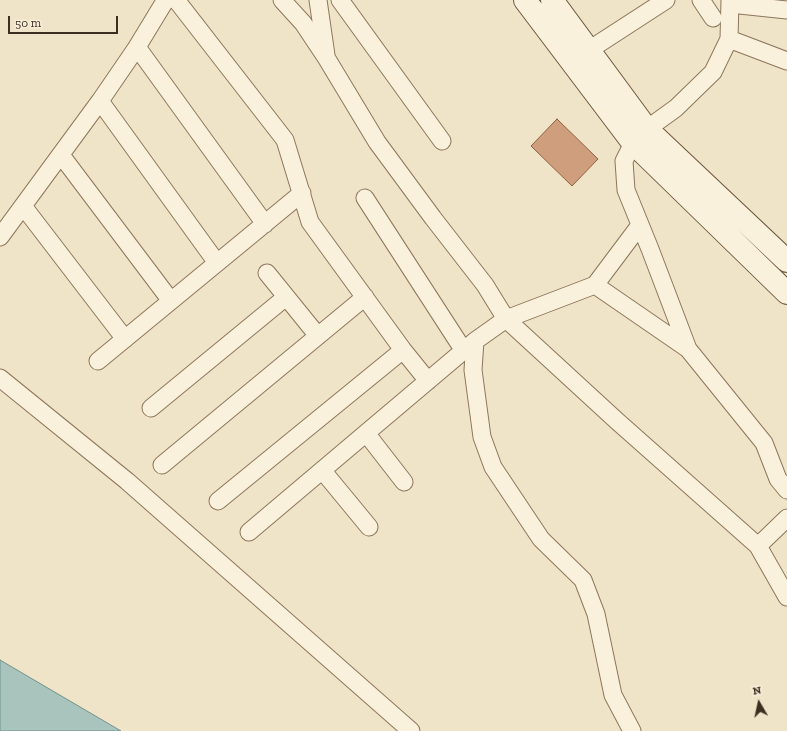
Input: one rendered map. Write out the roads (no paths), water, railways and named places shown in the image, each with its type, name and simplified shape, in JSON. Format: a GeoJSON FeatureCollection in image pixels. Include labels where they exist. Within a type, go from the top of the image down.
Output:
{"type":"FeatureCollection","features":[{"type":"Feature","properties":{"kind":"main road"},"geometry":{"type":"LineString","coordinates":[[525,0],[640,136],[787,293]]}},
{"type":"Feature","properties":{"kind":"main road"},"geometry":{"type":"LineString","coordinates":[[552,0],[589,50],[640,136],[787,261]]}},
{"type":"Feature","properties":{"kind":"street"},"geometry":{"type":"LineString","coordinates":[[0,237],[100,101],[137,47],[165,1],[168,0]]}},
{"type":"Feature","properties":{"kind":"street"},"geometry":{"type":"LineString","coordinates":[[175,0],[285,140],[310,222],[403,350],[428,380]]}},
{"type":"Feature","properties":{"kind":"street"},"geometry":{"type":"LineString","coordinates":[[282,0],[303,23],[327,59],[377,142],[485,285],[506,319],[758,546],[787,597]]}},
{"type":"Feature","properties":{"kind":"street"},"geometry":{"type":"LineString","coordinates":[[318,0],[327,59]]}},
{"type":"Feature","properties":{"kind":"street"},"geometry":{"type":"LineString","coordinates":[[340,0],[442,141]]}},
{"type":"Feature","properties":{"kind":"street"},"geometry":{"type":"LineString","coordinates":[[589,50],[666,0]]}},
{"type":"Feature","properties":{"kind":"street"},"geometry":{"type":"LineString","coordinates":[[701,0],[713,18]]}},
{"type":"Feature","properties":{"kind":"street"},"geometry":{"type":"LineString","coordinates":[[688,349],[626,190],[624,161],[640,136],[676,108],[713,72],[729,39],[730,2],[787,10]]}},
{"type":"Feature","properties":{"kind":"street"},"geometry":{"type":"LineString","coordinates":[[729,39],[786,63]]}},
{"type":"Feature","properties":{"kind":"street"},"geometry":{"type":"LineString","coordinates":[[137,47],[265,224]]}},
{"type":"Feature","properties":{"kind":"street"},"geometry":{"type":"LineString","coordinates":[[100,101],[217,263]]}},
{"type":"Feature","properties":{"kind":"street"},"geometry":{"type":"LineString","coordinates":[[61,155],[170,301]]}},
{"type":"Feature","properties":{"kind":"street"},"geometry":{"type":"LineString","coordinates":[[98,361],[302,193]]}},
{"type":"Feature","properties":{"kind":"street"},"geometry":{"type":"LineString","coordinates":[[365,198],[469,346],[482,437],[493,467],[541,539],[583,580],[596,614],[613,695],[632,731]]}},
{"type":"Feature","properties":{"kind":"street"},"geometry":{"type":"LineString","coordinates":[[23,206],[125,339]]}},
{"type":"Feature","properties":{"kind":"street"},"geometry":{"type":"LineString","coordinates":[[249,532],[469,346],[506,319],[595,285],[640,225]]}},
{"type":"Feature","properties":{"kind":"street"},"geometry":{"type":"LineString","coordinates":[[267,273],[318,336]]}},
{"type":"Feature","properties":{"kind":"street"},"geometry":{"type":"LineString","coordinates":[[595,285],[688,349],[764,443],[778,479],[787,490]]}},
{"type":"Feature","properties":{"kind":"street"},"geometry":{"type":"LineString","coordinates":[[151,408],[286,297]]}},
{"type":"Feature","properties":{"kind":"street"},"geometry":{"type":"LineString","coordinates":[[162,465],[365,297]]}},
{"type":"Feature","properties":{"kind":"street"},"geometry":{"type":"LineString","coordinates":[[218,501],[403,350]]}},
{"type":"Feature","properties":{"kind":"street"},"geometry":{"type":"LineString","coordinates":[[0,378],[127,481],[411,731]]}},
{"type":"Feature","properties":{"kind":"street"},"geometry":{"type":"LineString","coordinates":[[366,433],[404,482]]}},
{"type":"Feature","properties":{"kind":"street"},"geometry":{"type":"LineString","coordinates":[[322,470],[369,528]]}},
{"type":"Feature","properties":{"kind":"street"},"geometry":{"type":"LineString","coordinates":[[758,546],[787,518]]}},
{"type":"Feature","properties":{"kind":"water"},"geometry":{"type":"Polygon","coordinates":[[[0,660],[121,731],[0,731],[0,660]]]}}]}
